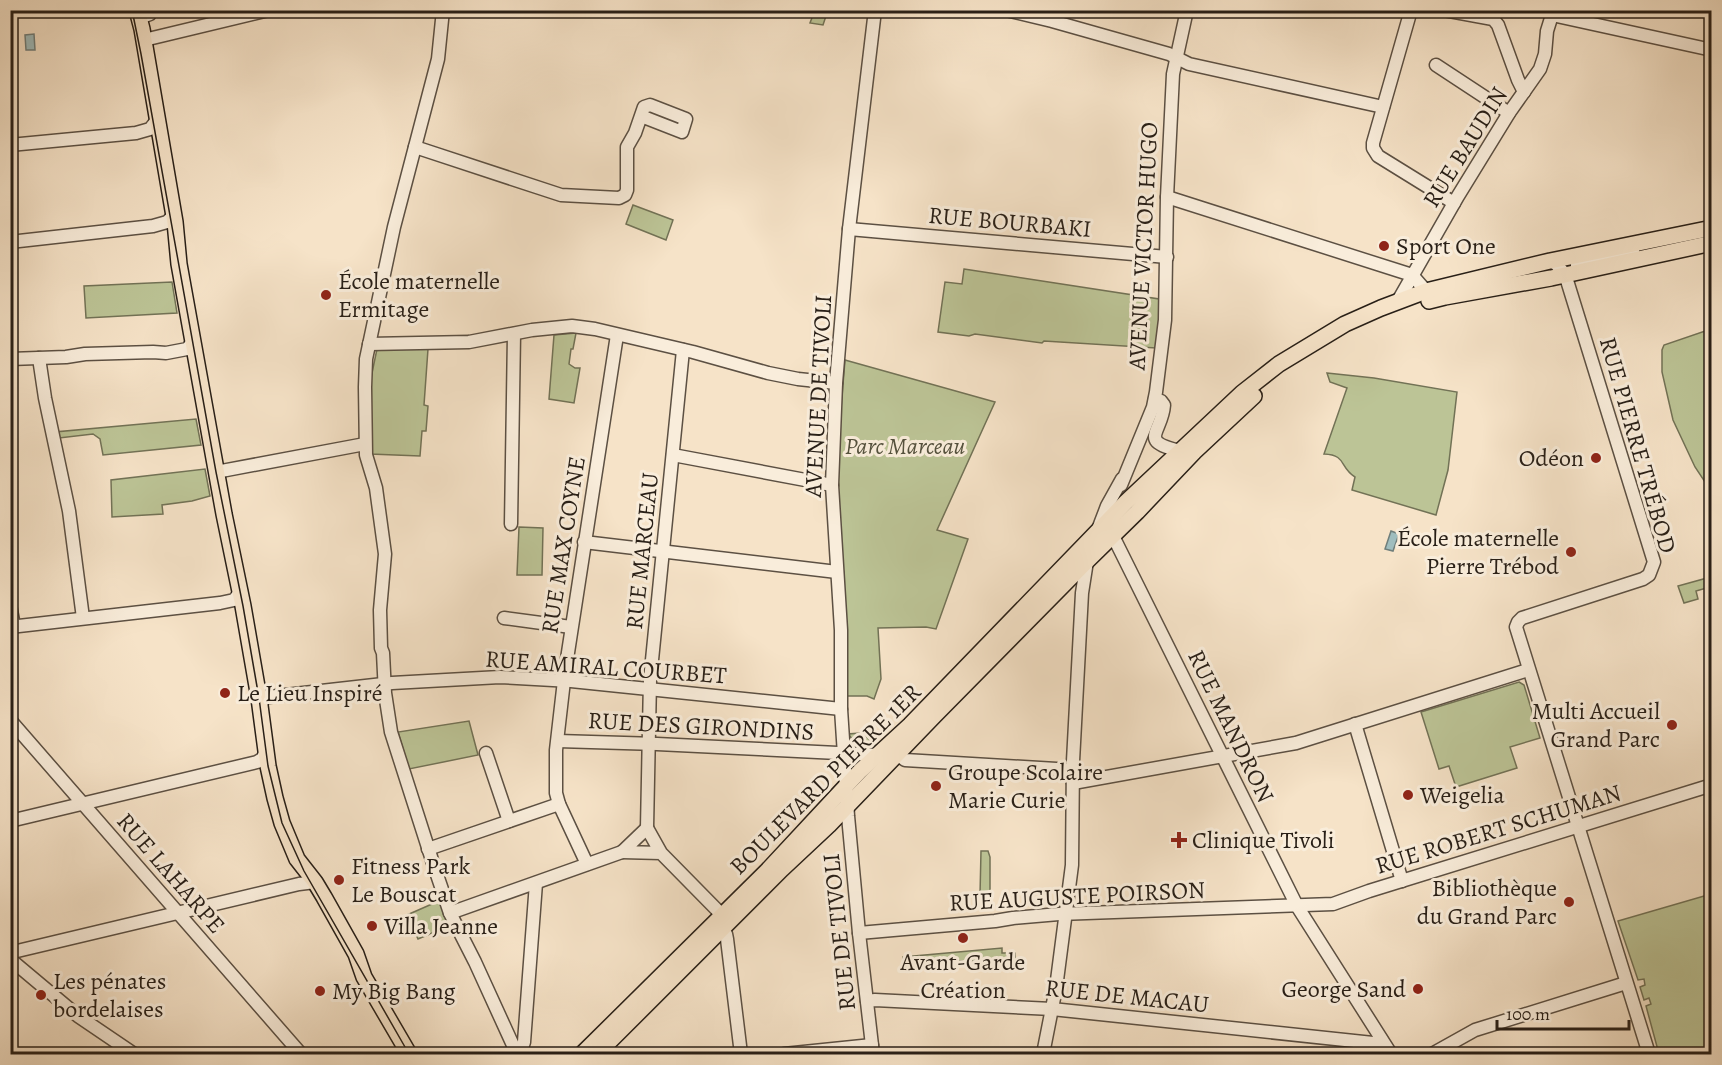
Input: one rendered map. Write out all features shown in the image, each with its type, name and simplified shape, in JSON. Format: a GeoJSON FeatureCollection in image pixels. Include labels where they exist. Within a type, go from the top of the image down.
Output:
{"type":"FeatureCollection","features":[{"type":"Feature","properties":{"kind":"main road"},"geometry":{"type":"LineString","coordinates":[[143,13],[144,40],[174,216],[179,264],[216,472],[241,591],[260,698],[272,786],[285,830],[297,859],[315,882],[356,954],[364,977],[409,1054]]}},
{"type":"Feature","properties":{"kind":"main road","name":"BOULEVARD PIERRE 1ER"},"geometry":{"type":"LineString","coordinates":[[597,1054],[722,922],[846,785],[910,725],[1114,514],[1242,393],[1279,364],[1345,324],[1426,291],[1550,261],[1707,232]]}},
{"type":"Feature","properties":{"kind":"main road","name":"BOULEVARD PIERRE 1ER"},"geometry":{"type":"LineString","coordinates":[[582,1054],[829,825],[1194,452],[1248,400],[1285,372],[1326,345],[1376,320],[1429,301],[1712,243]]}},
{"type":"Feature","properties":{"kind":"street"},"geometry":{"type":"LineString","coordinates":[[144,40],[269,10]]}},
{"type":"Feature","properties":{"kind":"street"},"geometry":{"type":"LineString","coordinates":[[442,10],[438,59],[394,227],[366,359],[365,444],[376,489],[385,554],[381,648],[391,732],[450,913],[519,1054]]}},
{"type":"Feature","properties":{"kind":"street","name":"AVENUE DE TIVOLI"},"geometry":{"type":"LineString","coordinates":[[846,785],[841,709],[841,630],[832,485],[836,383],[849,229],[875,10]]}},
{"type":"Feature","properties":{"kind":"street"},"geometry":{"type":"LineString","coordinates":[[1006,10],[1169,54],[1189,64],[1383,107]]}},
{"type":"Feature","properties":{"kind":"street","name":"AVENUE VICTOR HUGO"},"geometry":{"type":"LineString","coordinates":[[1043,1054],[1052,1009],[1072,865],[1073,770],[1082,593],[1087,561],[1097,532],[1107,506],[1122,480],[1155,399],[1164,326],[1173,74],[1187,10]]}},
{"type":"Feature","properties":{"kind":"street"},"geometry":{"type":"LineString","coordinates":[[1411,10],[1373,148],[1378,156],[1454,203]]}},
{"type":"Feature","properties":{"kind":"street"},"geometry":{"type":"LineString","coordinates":[[1444,10],[1493,19],[1498,25],[1524,92]]}},
{"type":"Feature","properties":{"kind":"street"},"geometry":{"type":"LineString","coordinates":[[1551,13],[1712,50]]}},
{"type":"Feature","properties":{"kind":"street","name":"RUE BAUDIN"},"geometry":{"type":"LineString","coordinates":[[1398,301],[1509,113],[1540,69],[1545,54],[1551,13]]}},
{"type":"Feature","properties":{"kind":"street"},"geometry":{"type":"LineString","coordinates":[[1436,65],[1509,113]]}},
{"type":"Feature","properties":{"kind":"street"},"geometry":{"type":"LineString","coordinates":[[415,147],[561,195],[619,198],[627,190],[627,147],[641,116]]}},
{"type":"Feature","properties":{"kind":"street"},"geometry":{"type":"LineString","coordinates":[[10,145],[141,132],[150,129],[157,120]]}},
{"type":"Feature","properties":{"kind":"street"},"geometry":{"type":"LineString","coordinates":[[1167,197],[1412,275],[1426,291]]}},
{"type":"Feature","properties":{"kind":"street"},"geometry":{"type":"LineString","coordinates":[[10,242],[164,224],[174,216]]}},
{"type":"Feature","properties":{"kind":"street","name":"RUE BOURBAKI"},"geometry":{"type":"LineString","coordinates":[[849,229],[1167,257]]}},
{"type":"Feature","properties":{"kind":"street"},"geometry":{"type":"LineString","coordinates":[[1626,261],[1707,232]]}},
{"type":"Feature","properties":{"kind":"street"},"geometry":{"type":"LineString","coordinates":[[1550,261],[1565,274],[1574,266],[1707,232]]}},
{"type":"Feature","properties":{"kind":"street","name":"RUE PIERRE TRÉBOD"},"geometry":{"type":"LineString","coordinates":[[1565,274],[1654,562],[1649,575],[1643,579],[1522,618],[1515,627],[1648,1054]]}},
{"type":"Feature","properties":{"kind":"street"},"geometry":{"type":"LineString","coordinates":[[369,344],[469,342],[572,326],[595,329],[683,350],[768,373],[836,383]]}},
{"type":"Feature","properties":{"kind":"street"},"geometry":{"type":"LineString","coordinates":[[511,524],[514,334]]}},
{"type":"Feature","properties":{"kind":"street","name":"RUE MAX COYNE"},"geometry":{"type":"LineString","coordinates":[[587,864],[556,793],[556,750],[571,627],[617,335]]}},
{"type":"Feature","properties":{"kind":"street"},"geometry":{"type":"LineString","coordinates":[[10,359],[85,354],[166,353],[187,349],[193,342]]}},
{"type":"Feature","properties":{"kind":"street","name":"RUE MARCEAU"},"geometry":{"type":"LineString","coordinates":[[647,828],[650,689],[683,350]]}},
{"type":"Feature","properties":{"kind":"street"},"geometry":{"type":"LineString","coordinates":[[39,358],[45,398],[69,511],[83,618]]}},
{"type":"Feature","properties":{"kind":"street"},"geometry":{"type":"LineString","coordinates":[[1155,399],[1164,405],[1155,438],[1162,447],[1180,451]]}},
{"type":"Feature","properties":{"kind":"street"},"geometry":{"type":"LineString","coordinates":[[216,472],[365,444]]}},
{"type":"Feature","properties":{"kind":"street"},"geometry":{"type":"LineString","coordinates":[[673,455],[832,485]]}},
{"type":"Feature","properties":{"kind":"street","name":"AVENUE VICTOR HUGO"},"geometry":{"type":"LineString","coordinates":[[1113,536],[1114,514],[1122,480]]}},
{"type":"Feature","properties":{"kind":"street"},"geometry":{"type":"LineString","coordinates":[[1097,532],[1113,536]]}},
{"type":"Feature","properties":{"kind":"street","name":"RUE MANDRON"},"geometry":{"type":"LineString","coordinates":[[1113,536],[1297,906],[1391,1054]]}},
{"type":"Feature","properties":{"kind":"street"},"geometry":{"type":"LineString","coordinates":[[584,542],[837,572]]}},
{"type":"Feature","properties":{"kind":"street"},"geometry":{"type":"LineString","coordinates":[[1062,586],[1076,584],[1082,593]]}},
{"type":"Feature","properties":{"kind":"street"},"geometry":{"type":"LineString","coordinates":[[10,605],[12,626],[220,603],[234,600],[241,591]]}},
{"type":"Feature","properties":{"kind":"street"},"geometry":{"type":"LineString","coordinates":[[504,618],[571,627]]}},
{"type":"Feature","properties":{"kind":"street"},"geometry":{"type":"LineString","coordinates":[[1073,783],[1296,743],[1528,670]]}},
{"type":"Feature","properties":{"kind":"street","name":"RUE AMIRAL COURBET"},"geometry":{"type":"LineString","coordinates":[[260,698],[392,682],[500,677],[650,689],[841,709]]}},
{"type":"Feature","properties":{"kind":"street","name":"RUE LAHARPE"},"geometry":{"type":"LineString","coordinates":[[10,720],[301,1054]]}},
{"type":"Feature","properties":{"kind":"street"},"geometry":{"type":"LineString","coordinates":[[1354,724],[1402,881]]}},
{"type":"Feature","properties":{"kind":"street","name":"RUE DES GIRONDINS"},"geometry":{"type":"LineString","coordinates":[[558,741],[878,755]]}},
{"type":"Feature","properties":{"kind":"street"},"geometry":{"type":"LineString","coordinates":[[10,820],[260,761],[266,752]]}},
{"type":"Feature","properties":{"kind":"street"},"geometry":{"type":"LineString","coordinates":[[486,753],[509,821]]}},
{"type":"Feature","properties":{"kind":"street"},"geometry":{"type":"LineString","coordinates":[[897,754],[905,760],[1073,770]]}},
{"type":"Feature","properties":{"kind":"street"},"geometry":{"type":"LineString","coordinates":[[846,785],[861,791]]}},
{"type":"Feature","properties":{"kind":"street","name":"RUE DE TIVOLI"},"geometry":{"type":"LineString","coordinates":[[846,785],[859,933],[873,1050]]}},
{"type":"Feature","properties":{"kind":"street","name":"RUE ROBERT SCHUMAN"},"geometry":{"type":"LineString","coordinates":[[1297,906],[1333,904],[1712,785]]}},
{"type":"Feature","properties":{"kind":"street"},"geometry":{"type":"LineString","coordinates":[[428,849],[559,804]]}},
{"type":"Feature","properties":{"kind":"street"},"geometry":{"type":"LineString","coordinates":[[622,852],[647,828],[661,853],[722,922],[727,939],[741,1054]]}},
{"type":"Feature","properties":{"kind":"street"},"geometry":{"type":"LineString","coordinates":[[450,913],[622,852],[661,853]]}},
{"type":"Feature","properties":{"kind":"street"},"geometry":{"type":"LineString","coordinates":[[134,1054],[78,1016],[10,957],[13,952],[315,882]]}},
{"type":"Feature","properties":{"kind":"street"},"geometry":{"type":"LineString","coordinates":[[519,1054],[524,1042],[536,883]]}},
{"type":"Feature","properties":{"kind":"street","name":"RUE AUGUSTE POIRSON"},"geometry":{"type":"LineString","coordinates":[[859,933],[1066,914],[1297,906]]}},
{"type":"Feature","properties":{"kind":"street"},"geometry":{"type":"LineString","coordinates":[[1432,1054],[1475,1030],[1626,983]]}},
{"type":"Feature","properties":{"kind":"street","name":"RUE DE MACAU"},"geometry":{"type":"LineString","coordinates":[[867,1001],[1052,1009],[1373,1042],[1381,1040]]}},
{"type":"Feature","properties":{"kind":"street"},"geometry":{"type":"LineString","coordinates":[[784,1054],[873,1050]]}},
{"type":"Feature","properties":{"kind":"green space"},"geometry":{"type":"Polygon","coordinates":[[[815,10],[834,11],[831,16],[826,16],[823,25],[810,23],[815,10]]]}},
{"type":"Feature","properties":{"kind":"green space"},"geometry":{"type":"Polygon","coordinates":[[[633,205],[673,220],[666,240],[626,224],[633,205]]]}},
{"type":"Feature","properties":{"kind":"green space"},"geometry":{"type":"Polygon","coordinates":[[[964,269],[1159,299],[1156,348],[1044,341],[1042,343],[975,334],[969,336],[938,332],[945,282],[962,284],[964,269]]]}},
{"type":"Feature","properties":{"kind":"green space"},"geometry":{"type":"Polygon","coordinates":[[[172,282],[177,313],[86,318],[84,286],[172,282]]]}},
{"type":"Feature","properties":{"kind":"green space"},"geometry":{"type":"Polygon","coordinates":[[[1712,329],[1711,491],[1695,467],[1673,420],[1662,372],[1662,350],[1664,345],[1712,329]]]}},
{"type":"Feature","properties":{"kind":"green space"},"geometry":{"type":"Polygon","coordinates":[[[576,333],[569,364],[580,368],[574,403],[549,399],[554,335],[576,333]]]}},
{"type":"Feature","properties":{"kind":"green space"},"geometry":{"type":"Polygon","coordinates":[[[377,349],[428,349],[424,405],[428,406],[426,431],[422,431],[420,456],[370,454],[368,392],[377,349]]]}},
{"type":"Feature","properties":{"kind":"green space","name":"Parc Marceau"},"geometry":{"type":"Polygon","coordinates":[[[845,360],[995,402],[937,530],[968,539],[936,629],[926,627],[878,628],[881,679],[874,699],[867,696],[846,696],[847,630],[838,497],[839,433],[845,360]]]}},
{"type":"Feature","properties":{"kind":"green space"},"geometry":{"type":"Polygon","coordinates":[[[1327,373],[1374,378],[1457,392],[1448,470],[1436,515],[1352,490],[1355,477],[1340,459],[1324,454],[1347,388],[1330,382],[1327,373]]]}},
{"type":"Feature","properties":{"kind":"green space"},"geometry":{"type":"Polygon","coordinates":[[[196,419],[201,445],[103,455],[100,439],[93,434],[59,438],[55,432],[196,419]]]}},
{"type":"Feature","properties":{"kind":"green space"},"geometry":{"type":"Polygon","coordinates":[[[205,469],[210,496],[162,505],[163,514],[112,517],[111,480],[205,469]]]}},
{"type":"Feature","properties":{"kind":"green space"},"geometry":{"type":"Polygon","coordinates":[[[519,527],[543,528],[542,575],[517,575],[519,527]]]}},
{"type":"Feature","properties":{"kind":"green space"},"geometry":{"type":"Polygon","coordinates":[[[1707,578],[1710,587],[1696,591],[1698,599],[1684,603],[1678,586],[1707,578]]]}},
{"type":"Feature","properties":{"kind":"green space"},"geometry":{"type":"Polygon","coordinates":[[[1519,682],[1524,685],[1540,738],[1510,747],[1517,768],[1456,787],[1449,766],[1439,769],[1421,712],[1519,682]]]}},
{"type":"Feature","properties":{"kind":"green space"},"geometry":{"type":"Polygon","coordinates":[[[469,721],[478,755],[409,769],[398,732],[469,721]]]}},
{"type":"Feature","properties":{"kind":"green space"},"geometry":{"type":"Polygon","coordinates":[[[861,733],[875,745],[869,748],[859,747],[848,734],[861,733]]]}},
{"type":"Feature","properties":{"kind":"green space"},"geometry":{"type":"Polygon","coordinates":[[[981,851],[988,851],[990,857],[990,894],[980,895],[981,851]]]}},
{"type":"Feature","properties":{"kind":"green space"},"geometry":{"type":"Polygon","coordinates":[[[1711,894],[1711,1053],[1659,1054],[1646,1006],[1651,1004],[1649,998],[1644,1000],[1640,987],[1645,985],[1644,979],[1638,980],[1618,921],[1711,894]]]}},
{"type":"Feature","properties":{"kind":"green space"},"geometry":{"type":"Polygon","coordinates":[[[441,900],[449,926],[418,939],[407,915],[441,900]]]}},
{"type":"Feature","properties":{"kind":"green space"},"geometry":{"type":"Polygon","coordinates":[[[1002,948],[1002,953],[1015,953],[1015,960],[903,962],[903,957],[1002,948]]]}},
{"type":"Feature","properties":{"kind":"water"},"geometry":{"type":"Polygon","coordinates":[[[34,34],[35,50],[26,50],[25,35],[34,34]]]}},
{"type":"Feature","properties":{"kind":"water"},"geometry":{"type":"Polygon","coordinates":[[[1391,531],[1399,534],[1393,551],[1385,549],[1391,531]]]}},
{"type":"Feature","properties":{"kind":"tram line"},"geometry":{"type":"LineString","coordinates":[[132,10],[216,472],[243,606],[268,766],[282,823],[304,871],[409,1054]]}},
{"type":"Feature","properties":{"kind":"place","name":"Sport One"},"geometry":{"type":"Point","coordinates":[1384,246]}},
{"type":"Feature","properties":{"kind":"place","name":"École maternelle Ermitage"},"geometry":{"type":"Point","coordinates":[326,295]}},
{"type":"Feature","properties":{"kind":"place","name":"Odéon"},"geometry":{"type":"Point","coordinates":[1596,458]}},
{"type":"Feature","properties":{"kind":"place","name":"École maternelle Pierre Trébod"},"geometry":{"type":"Point","coordinates":[1571,552]}},
{"type":"Feature","properties":{"kind":"place","name":"Le Lieu Inspiré"},"geometry":{"type":"Point","coordinates":[225,693]}},
{"type":"Feature","properties":{"kind":"place","name":"Multi Accueil Grand Parc"},"geometry":{"type":"Point","coordinates":[1672,725]}},
{"type":"Feature","properties":{"kind":"place","name":"Groupe Scolaire Marie Curie"},"geometry":{"type":"Point","coordinates":[936,786]}},
{"type":"Feature","properties":{"kind":"place","name":"Weigelia"},"geometry":{"type":"Point","coordinates":[1408,795]}},
{"type":"Feature","properties":{"kind":"place","name":"Clinique Tivoli"},"geometry":{"type":"Point","coordinates":[1179,840]}},
{"type":"Feature","properties":{"kind":"place","name":"Fitness Park Le Bouscat"},"geometry":{"type":"Point","coordinates":[339,880]}},
{"type":"Feature","properties":{"kind":"place","name":"Bibliothèque du Grand Parc"},"geometry":{"type":"Point","coordinates":[1569,902]}},
{"type":"Feature","properties":{"kind":"place","name":"Villa Jeanne"},"geometry":{"type":"Point","coordinates":[372,926]}},
{"type":"Feature","properties":{"kind":"place","name":"Avant-Garde Création"},"geometry":{"type":"Point","coordinates":[963,938]}},
{"type":"Feature","properties":{"kind":"place","name":"George Sand"},"geometry":{"type":"Point","coordinates":[1418,989]}},
{"type":"Feature","properties":{"kind":"place","name":"My Big Bang"},"geometry":{"type":"Point","coordinates":[320,991]}},
{"type":"Feature","properties":{"kind":"place","name":"Les pénates bordelaises"},"geometry":{"type":"Point","coordinates":[41,995]}}]}
